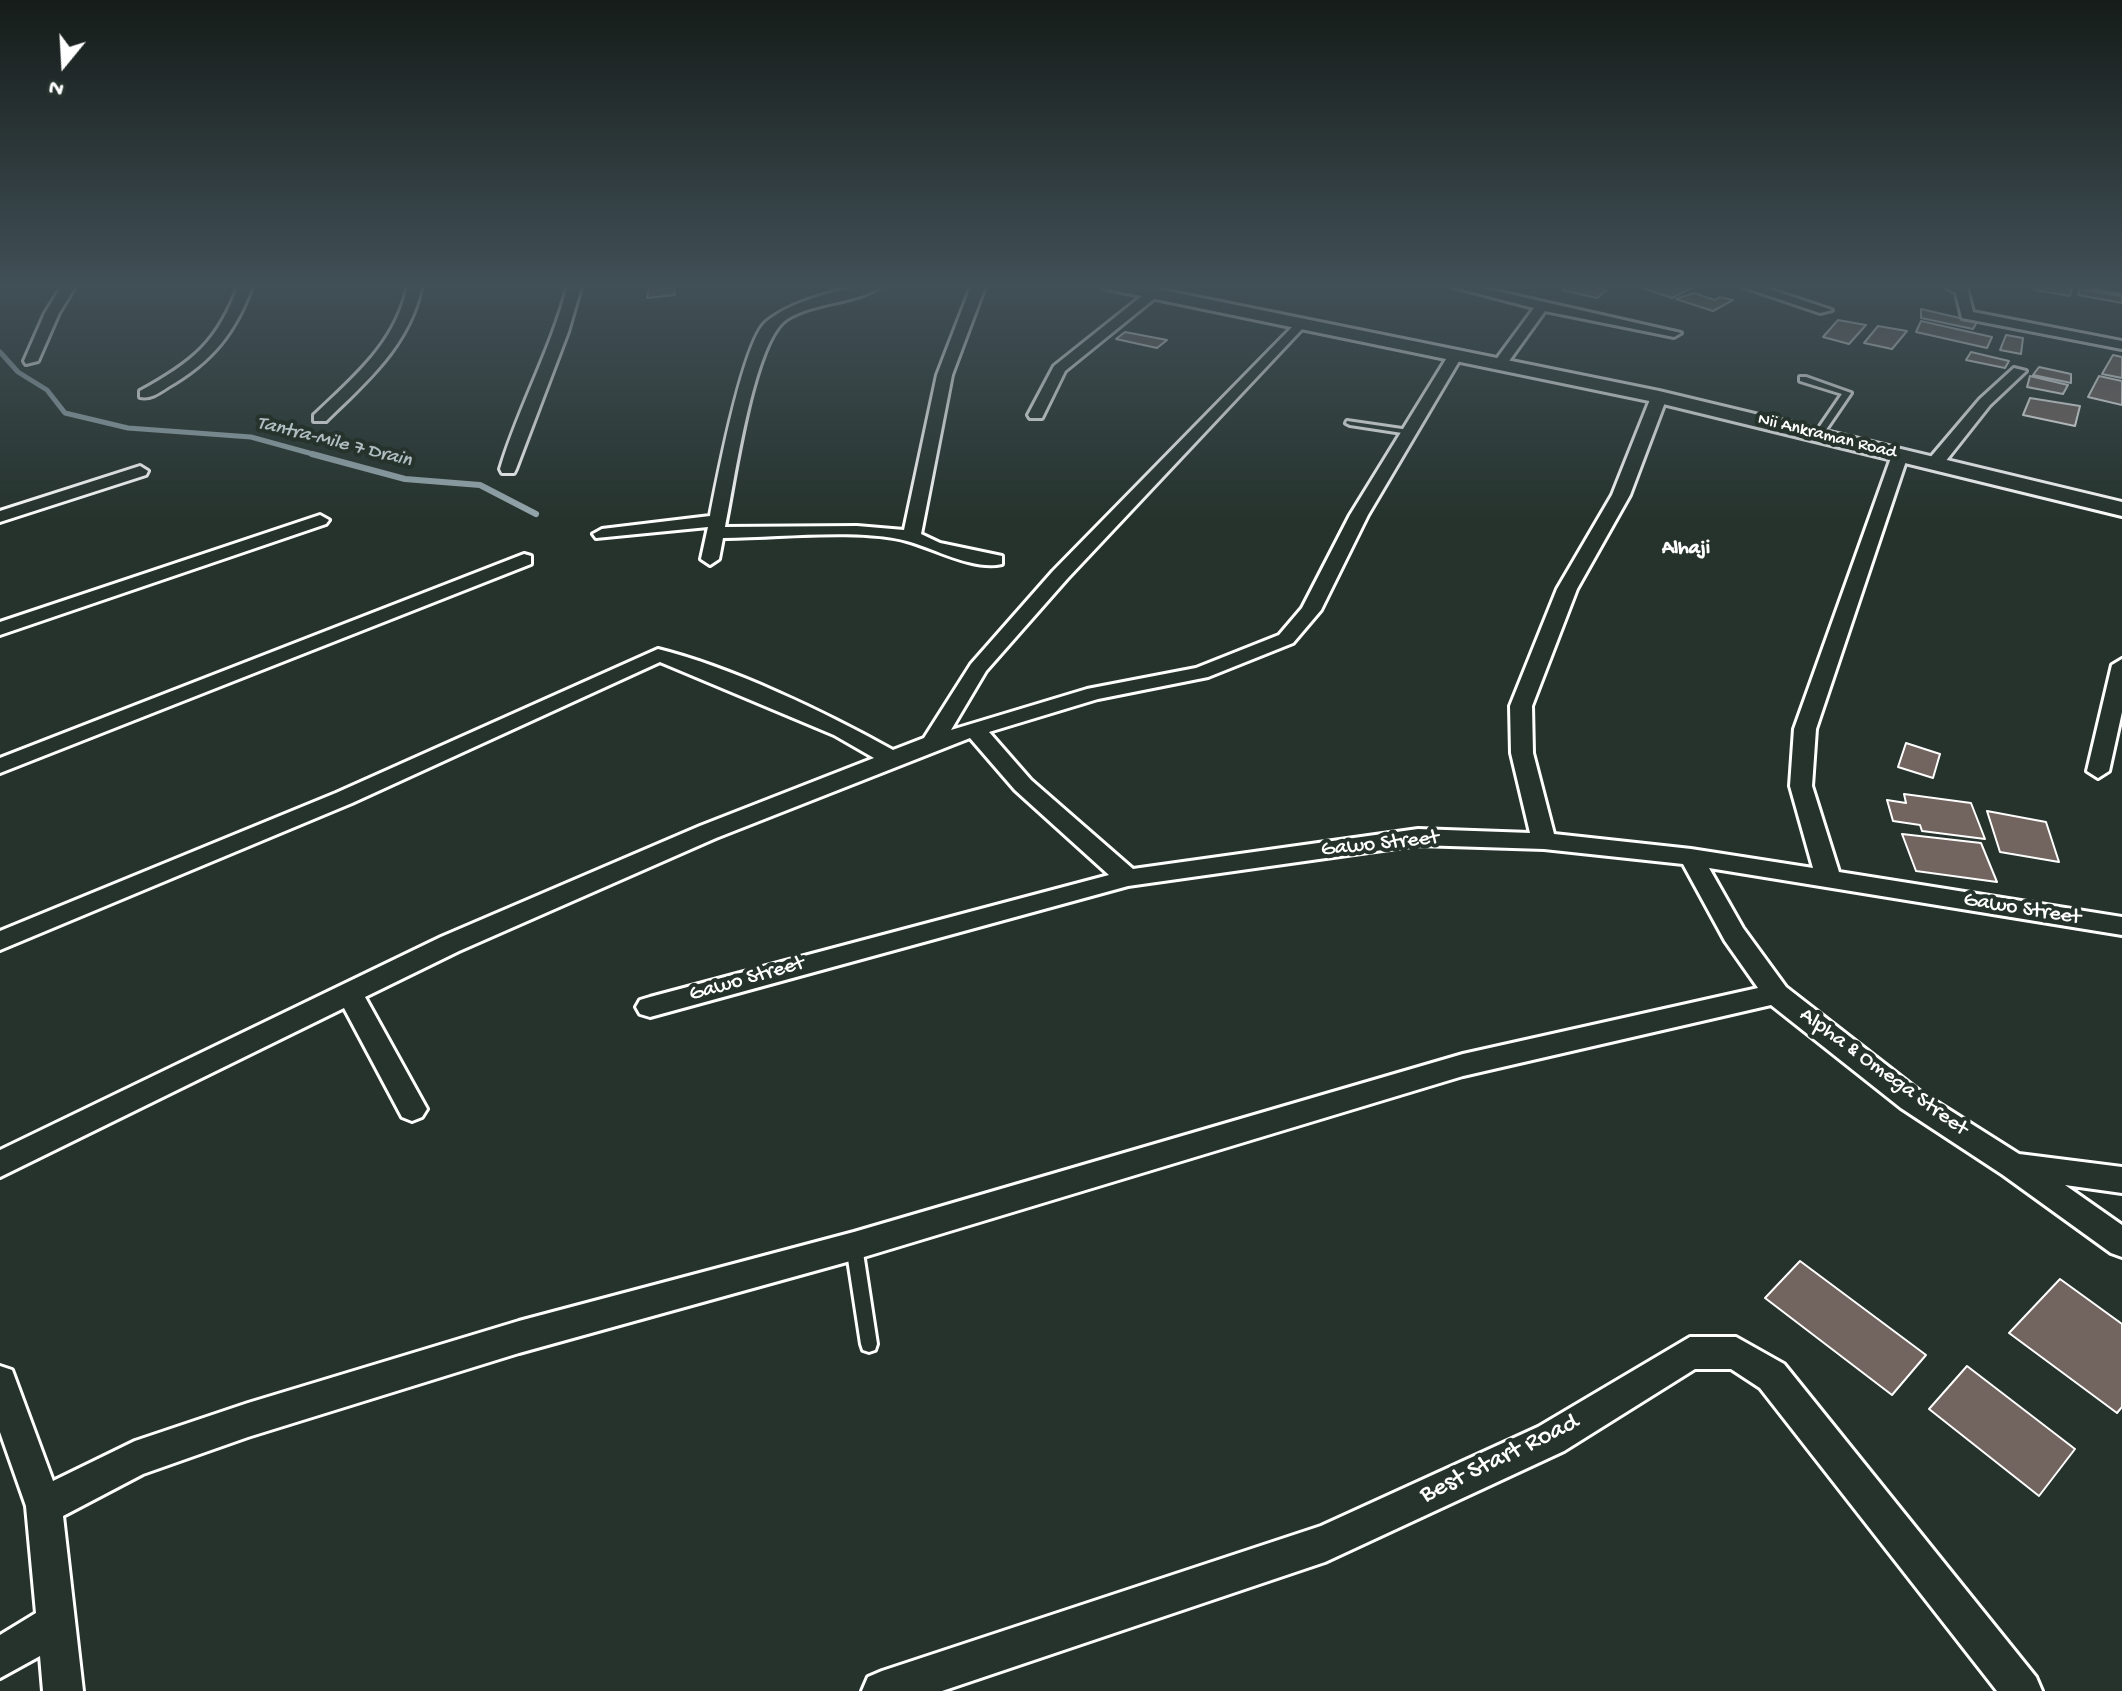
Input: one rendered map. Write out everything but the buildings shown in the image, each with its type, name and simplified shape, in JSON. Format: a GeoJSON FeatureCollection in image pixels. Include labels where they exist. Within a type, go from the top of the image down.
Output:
{"type":"FeatureCollection","features":[{"type":"Feature","properties":{"kind":"street"},"geometry":{"type":"LineString","coordinates":[[145,394],[199,363]]}},
{"type":"Feature","properties":{"kind":"street"},"geometry":{"type":"LineString","coordinates":[[320,418],[374,363]]}},
{"type":"Feature","properties":{"kind":"street"},"geometry":{"type":"LineString","coordinates":[[508,469],[526,415],[552,363]]}},
{"type":"Feature","properties":{"kind":"street"},"geometry":{"type":"LineString","coordinates":[[710,559],[742,401],[755,363]]}},
{"type":"Feature","properties":{"kind":"street"},"geometry":{"type":"LineString","coordinates":[[912,536],[950,363]]}},
{"type":"Feature","properties":{"kind":"street"},"geometry":{"type":"LineString","coordinates":[[1036,415],[1065,363]]}},
{"type":"Feature","properties":{"kind":"street"},"geometry":{"type":"LineString","coordinates":[[932,743],[978,668],[1060,575],[1262,363]]}},
{"type":"Feature","properties":{"kind":"street"},"geometry":{"type":"LineString","coordinates":[[0,1164],[349,992],[594,880],[932,743],[1094,693],[1201,673],[1286,639],[1311,610],[1359,515],[1451,363]]}},
{"type":"Feature","properties":{"kind":"street","name":"Nii Ankraman Road"},"geometry":{"type":"LineString","coordinates":[[1489,363],[1659,397],[2122,509]]}},
{"type":"Feature","properties":{"kind":"street"},"geometry":{"type":"LineString","coordinates":[[1935,463],[1985,402],[2019,371]]}},
{"type":"Feature","properties":{"kind":"street"},"geometry":{"type":"LineString","coordinates":[[1544,841],[1522,753],[1521,706],[1567,589],[1621,495],[1659,397]]}},
{"type":"Feature","properties":{"kind":"street"},"geometry":{"type":"LineString","coordinates":[[1828,878],[1801,786],[1805,729],[1900,455]]}},
{"type":"Feature","properties":{"kind":"street"},"geometry":{"type":"LineString","coordinates":[[0,517],[140,471]]}},
{"type":"Feature","properties":{"kind":"street"},"geometry":{"type":"LineString","coordinates":[[0,496],[24,509]]}},
{"type":"Feature","properties":{"kind":"street"},"geometry":{"type":"LineString","coordinates":[[0,629],[320,520]]}},
{"type":"Feature","properties":{"kind":"street"},"geometry":{"type":"LineString","coordinates":[[602,534],[717,526],[857,531],[912,536],[934,547],[995,560]]}},
{"type":"Feature","properties":{"kind":"street"},"geometry":{"type":"LineString","coordinates":[[0,766],[524,560]]}},
{"type":"Feature","properties":{"kind":"street"},"geometry":{"type":"LineString","coordinates":[[0,941],[344,798],[658,655],[681,661],[842,730],[894,760]]}},
{"type":"Feature","properties":{"kind":"street"},"geometry":{"type":"LineString","coordinates":[[2098,771],[2122,665]]}},
{"type":"Feature","properties":{"kind":"street"},"geometry":{"type":"LineString","coordinates":[[975,730],[1015,778],[1128,878]]}},
{"type":"Feature","properties":{"kind":"street","name":"Gawo Street"},"geometry":{"type":"LineString","coordinates":[[650,1007],[1128,878],[1418,837],[1544,841],[1691,857],[2122,926]]}},
{"type":"Feature","properties":{"kind":"street","name":"Alpha & Omega Street"},"geometry":{"type":"LineString","coordinates":[[1691,857],[1734,934],[1776,994],[1911,1100],[2014,1166],[2122,1243]]}},
{"type":"Feature","properties":{"kind":"street"},"geometry":{"type":"LineString","coordinates":[[349,992],[412,1109]]}},
{"type":"Feature","properties":{"kind":"street"},"geometry":{"type":"LineString","coordinates":[[44,1506],[135,1459],[248,1420],[519,1337],[854,1246],[1463,1065],[1776,994]]}},
{"type":"Feature","properties":{"kind":"street"},"geometry":{"type":"LineString","coordinates":[[2014,1166],[2122,1180]]}},
{"type":"Feature","properties":{"kind":"street","name":"Best Start Road"},"geometry":{"type":"LineString","coordinates":[[882,1691],[1325,1543],[1551,1439],[1690,1353],[1736,1353],[1772,1376],[2022,1691]]}},
{"type":"Feature","properties":{"kind":"street"},"geometry":{"type":"LineString","coordinates":[[0,1382],[44,1506],[63,1691]]}},
{"type":"Feature","properties":{"kind":"street"},"geometry":{"type":"LineString","coordinates":[[0,1658],[58,1621]]}},
{"type":"Feature","properties":{"kind":"lane"},"geometry":{"type":"LineString","coordinates":[[1803,379],[1847,393],[1818,435]]}},
{"type":"Feature","properties":{"kind":"lane"},"geometry":{"type":"LineString","coordinates":[[1350,423],[1409,432]]}},
{"type":"Feature","properties":{"kind":"lane"},"geometry":{"type":"LineString","coordinates":[[854,1246],[869,1344]]}},
{"type":"Feature","properties":{"kind":"waterway","name":"Tantra-Mile 7 Drain"},"geometry":{"type":"LineString","coordinates":[[10,363],[18,372],[47,390],[65,413],[128,428],[251,437],[320,456]]}},
{"type":"Feature","properties":{"kind":"waterway","name":"Tantra-Mile 7 Drain"},"geometry":{"type":"LineString","coordinates":[[312,454],[405,479],[480,485],[536,514]]}},
{"type":"Feature","properties":{"kind":"district","name":"Alhaji"},"geometry":{"type":"Point","coordinates":[1686,550]}}]}
